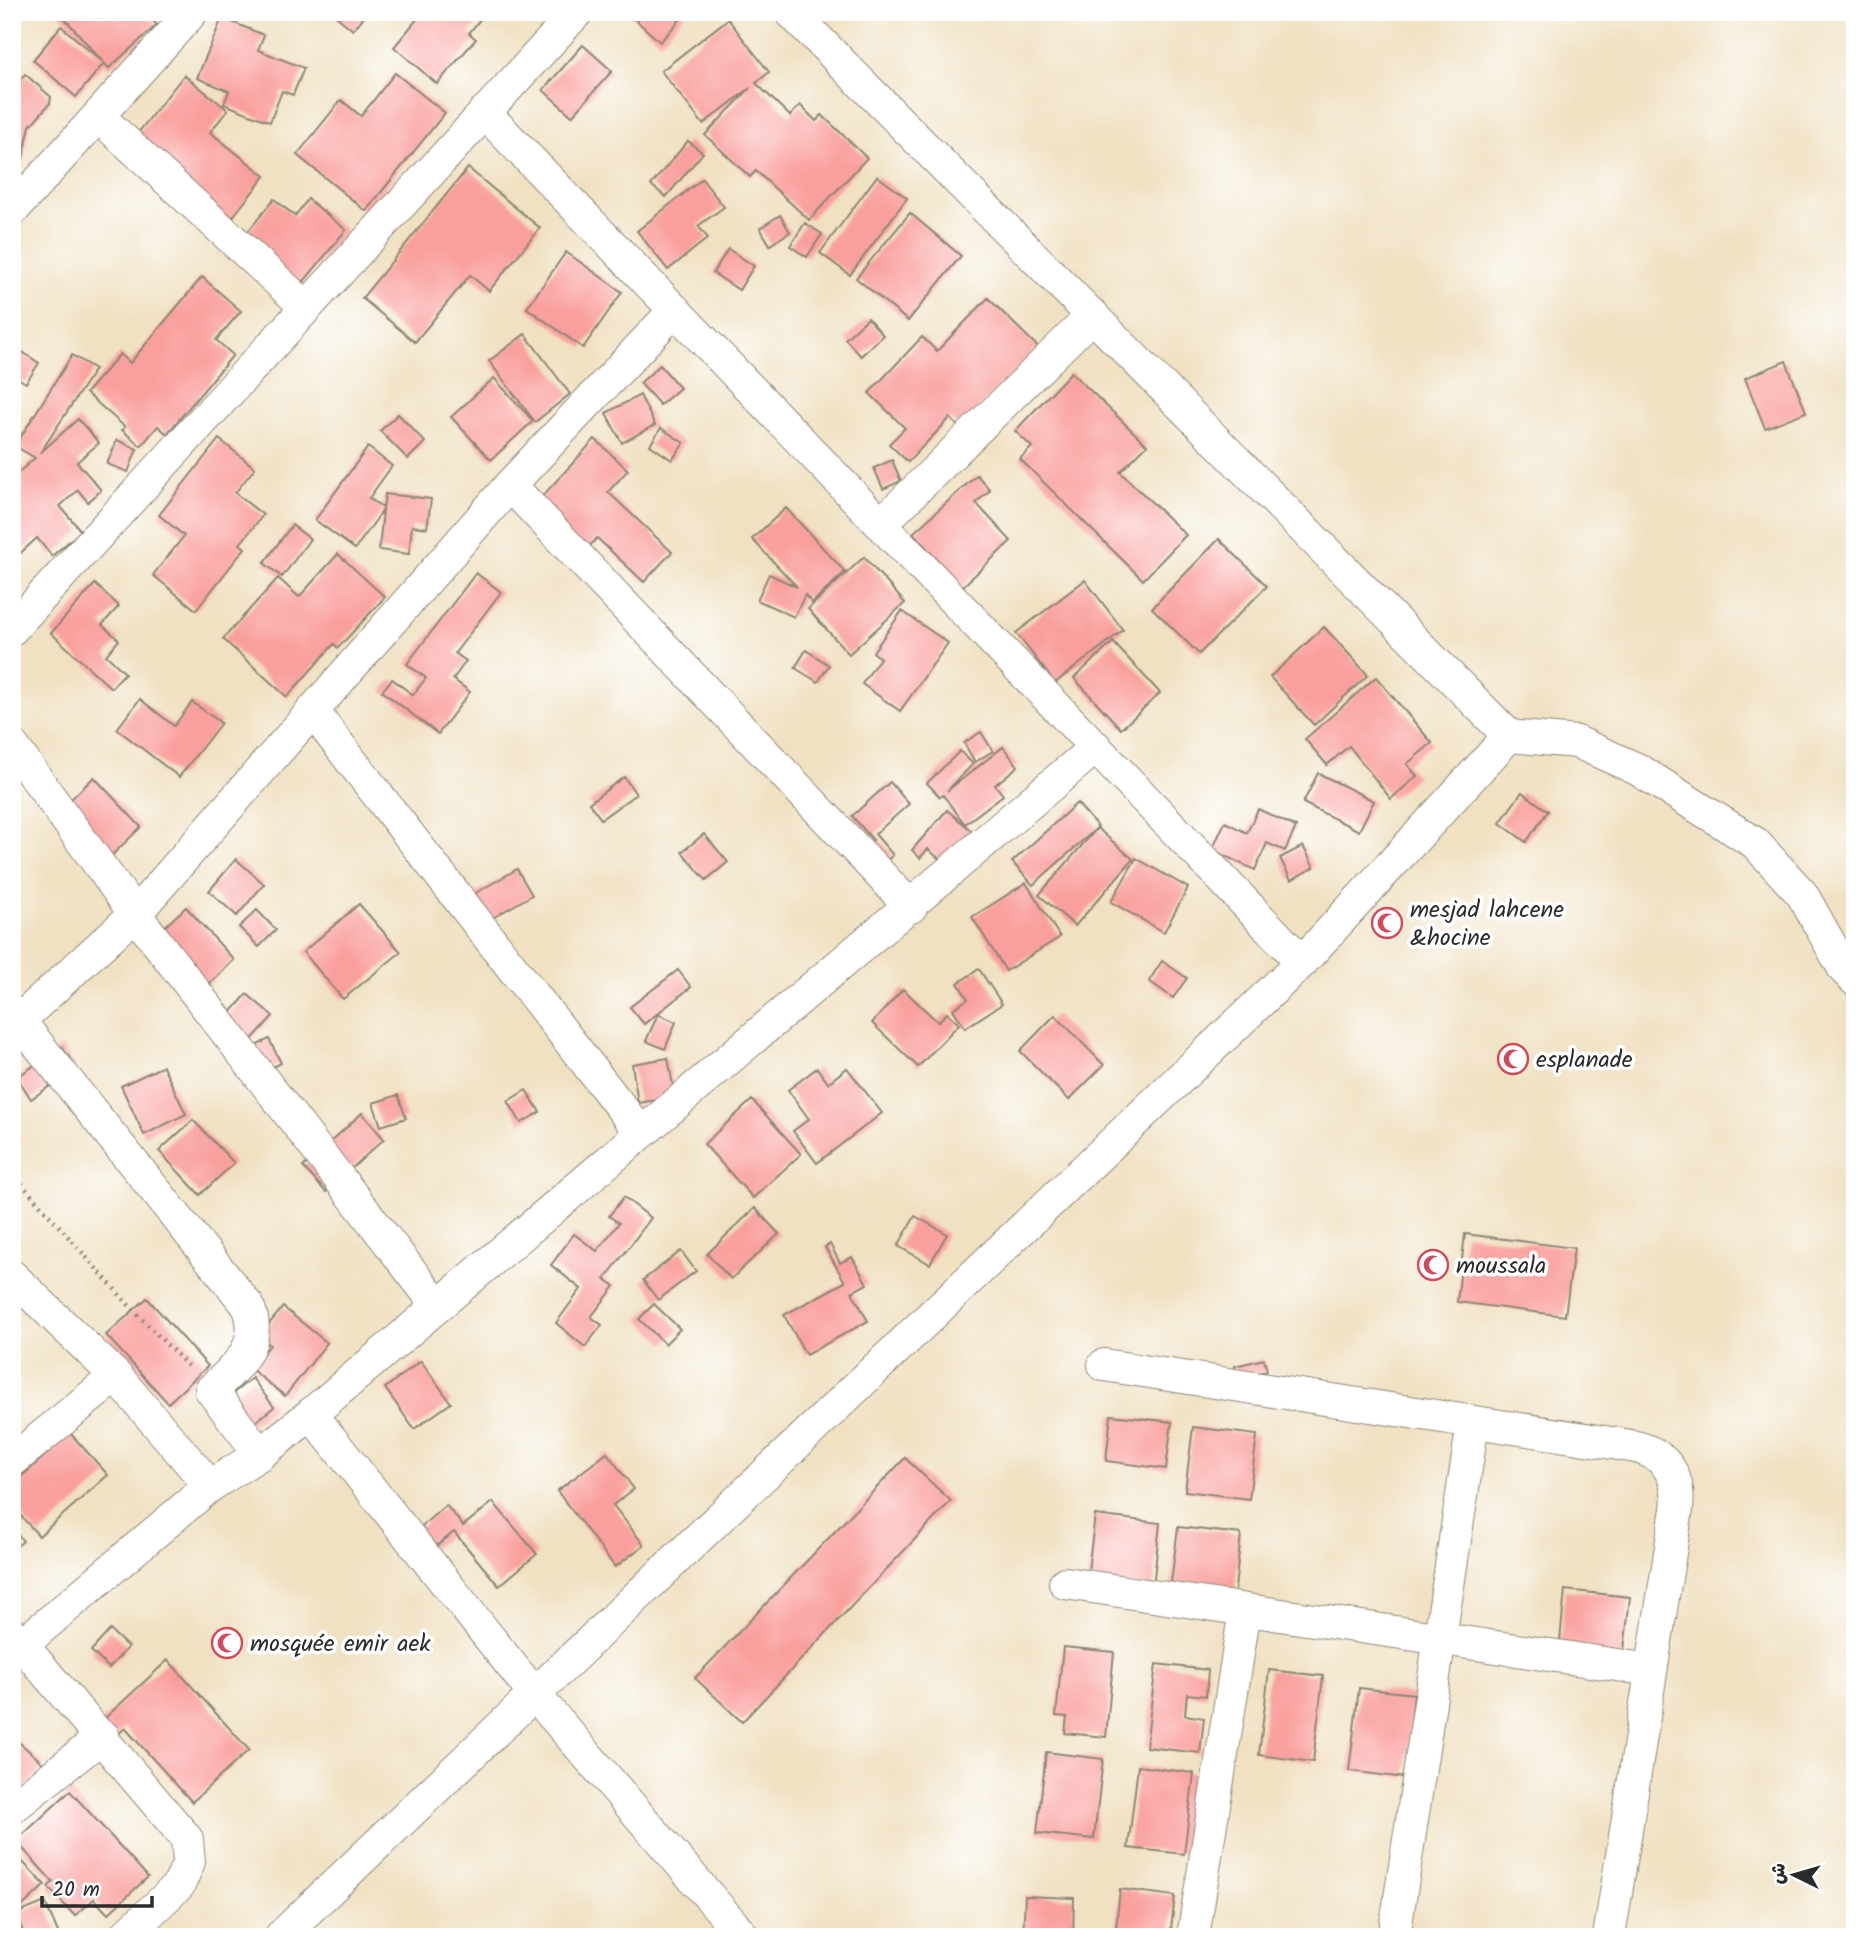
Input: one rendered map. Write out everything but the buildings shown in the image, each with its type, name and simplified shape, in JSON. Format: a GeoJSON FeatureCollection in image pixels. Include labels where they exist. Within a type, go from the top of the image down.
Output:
{"type":"FeatureCollection","features":[{"type":"Feature","properties":{"kind":"street"},"geometry":{"type":"LineString","coordinates":[[12,211],[192,12]]}},
{"type":"Feature","properties":{"kind":"street"},"geometry":{"type":"LineString","coordinates":[[12,629],[577,12]]}},
{"type":"Feature","properties":{"kind":"street"},"geometry":{"type":"LineString","coordinates":[[791,12],[1509,736],[1577,742],[1637,769],[1755,843],[1802,894],[1844,969],[1855,980]]}},
{"type":"Feature","properties":{"kind":"street"},"geometry":{"type":"LineString","coordinates":[[484,112],[1302,962]]}},
{"type":"Feature","properties":{"kind":"street"},"geometry":{"type":"LineString","coordinates":[[99,117],[306,307]]}},
{"type":"Feature","properties":{"kind":"street"},"geometry":{"type":"LineString","coordinates":[[260,1454],[211,1390],[242,1363],[253,1339],[253,1319],[248,1306],[15,1020],[135,914],[314,713],[510,485],[675,310]]}},
{"type":"Feature","properties":{"kind":"street"},"geometry":{"type":"LineString","coordinates":[[881,524],[1093,315]]}},
{"type":"Feature","properties":{"kind":"street"},"geometry":{"type":"LineString","coordinates":[[510,485],[911,907]]}},
{"type":"Feature","properties":{"kind":"street"},"geometry":{"type":"LineString","coordinates":[[314,713],[641,1133]]}},
{"type":"Feature","properties":{"kind":"street"},"geometry":{"type":"LineString","coordinates":[[280,1937],[1302,962],[1509,736]]}},
{"type":"Feature","properties":{"kind":"street"},"geometry":{"type":"LineString","coordinates":[[12,745],[135,914],[437,1305]]}},
{"type":"Feature","properties":{"kind":"street"},"geometry":{"type":"LineString","coordinates":[[124,1937],[179,1885],[189,1862],[187,1839],[18,1638],[211,1486],[260,1454],[311,1414],[911,907],[1096,747]]}},
{"type":"Feature","properties":{"kind":"street"},"geometry":{"type":"LineString","coordinates":[[12,1276],[116,1376],[211,1486]]}},
{"type":"Feature","properties":{"kind":"street"},"geometry":{"type":"LineString","coordinates":[[1104,1365],[1646,1448],[1670,1466],[1679,1494],[1609,1937]]}},
{"type":"Feature","properties":{"kind":"street"},"geometry":{"type":"LineString","coordinates":[[12,1461],[116,1376]]}},
{"type":"Feature","properties":{"kind":"street"},"geometry":{"type":"LineString","coordinates":[[311,1414],[535,1695],[744,1937]]}},
{"type":"Feature","properties":{"kind":"street"},"geometry":{"type":"LineString","coordinates":[[1394,1937],[1472,1423]]}},
{"type":"Feature","properties":{"kind":"street"},"geometry":{"type":"LineString","coordinates":[[1065,1583],[1651,1670]]}},
{"type":"Feature","properties":{"kind":"street"},"geometry":{"type":"LineString","coordinates":[[1193,1937],[1245,1610]]}},
{"type":"Feature","properties":{"kind":"street"},"geometry":{"type":"LineString","coordinates":[[12,1808],[103,1736]]}},
{"type":"Feature","properties":{"kind":"path"},"geometry":{"type":"LineString","coordinates":[[12,1173],[134,1311],[211,1390]]}},
{"type":"Feature","properties":{"kind":"place","name":"mesjad lahcene &hocine"},"geometry":{"type":"Point","coordinates":[1387,923]}},
{"type":"Feature","properties":{"kind":"place","name":"esplanade"},"geometry":{"type":"Point","coordinates":[1513,1059]}},
{"type":"Feature","properties":{"kind":"place","name":"moussala"},"geometry":{"type":"Point","coordinates":[1433,1265]}},
{"type":"Feature","properties":{"kind":"place","name":"mosquée emir aek"},"geometry":{"type":"Point","coordinates":[227,1643]}}]}
